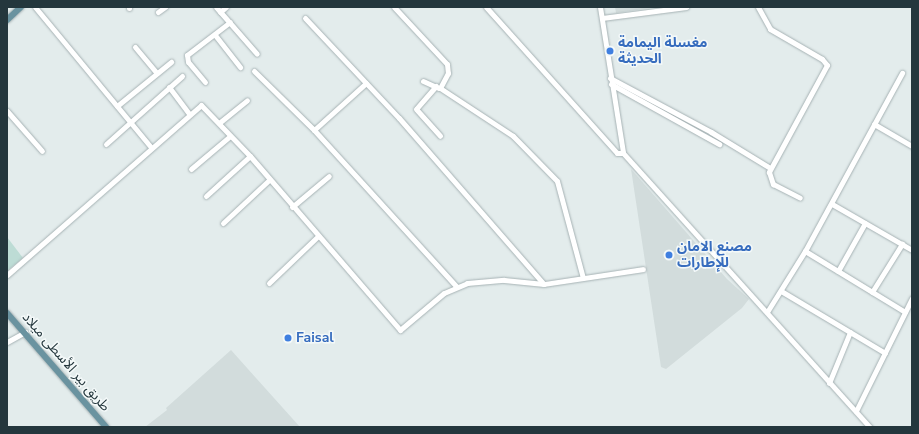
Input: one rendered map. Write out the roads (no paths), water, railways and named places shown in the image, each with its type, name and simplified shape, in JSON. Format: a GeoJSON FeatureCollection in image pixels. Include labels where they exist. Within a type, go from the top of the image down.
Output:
{"type":"FeatureCollection","features":[{"type":"Feature","properties":{"kind":"main road"},"geometry":{"type":"LineString","coordinates":[[7,20],[21,7]]}},
{"type":"Feature","properties":{"kind":"main road","name":"طريق بير الأسطى ميلاد"},"geometry":{"type":"LineString","coordinates":[[7,313],[106,427]]}},
{"type":"Feature","properties":{"kind":"street"},"geometry":{"type":"LineString","coordinates":[[35,7],[151,147]]}},
{"type":"Feature","properties":{"kind":"street"},"geometry":{"type":"LineString","coordinates":[[158,12],[165,7]]}},
{"type":"Feature","properties":{"kind":"street"},"geometry":{"type":"LineString","coordinates":[[216,7],[257,54]]}},
{"type":"Feature","properties":{"kind":"street"},"geometry":{"type":"LineString","coordinates":[[220,12],[226,7]]}},
{"type":"Feature","properties":{"kind":"street"},"geometry":{"type":"LineString","coordinates":[[394,7],[447,64],[448,73],[438,87],[416,109],[440,136]]}},
{"type":"Feature","properties":{"kind":"street"},"geometry":{"type":"LineString","coordinates":[[486,7],[617,153],[623,153]]}},
{"type":"Feature","properties":{"kind":"street"},"geometry":{"type":"LineString","coordinates":[[600,7],[623,153],[870,427]]}},
{"type":"Feature","properties":{"kind":"street"},"geometry":{"type":"LineString","coordinates":[[602,18],[686,7]]}},
{"type":"Feature","properties":{"kind":"street"},"geometry":{"type":"LineString","coordinates":[[758,7],[768,27],[822,59],[827,67],[770,168],[769,175],[773,184],[800,198]]}},
{"type":"Feature","properties":{"kind":"street"},"geometry":{"type":"LineString","coordinates":[[305,18],[366,83],[544,284]]}},
{"type":"Feature","properties":{"kind":"street"},"geometry":{"type":"LineString","coordinates":[[205,82],[188,62],[187,56],[230,22]]}},
{"type":"Feature","properties":{"kind":"street"},"geometry":{"type":"LineString","coordinates":[[215,35],[240,67]]}},
{"type":"Feature","properties":{"kind":"street"},"geometry":{"type":"LineString","coordinates":[[135,47],[157,73]]}},
{"type":"Feature","properties":{"kind":"street"},"geometry":{"type":"LineString","coordinates":[[117,106],[171,62]]}},
{"type":"Feature","properties":{"kind":"street"},"geometry":{"type":"LineString","coordinates":[[254,71],[314,130],[457,287]]}},
{"type":"Feature","properties":{"kind":"street"},"geometry":{"type":"LineString","coordinates":[[767,312],[832,204],[840,185],[902,72]]}},
{"type":"Feature","properties":{"kind":"street"},"geometry":{"type":"LineString","coordinates":[[106,144],[182,76]]}},
{"type":"Feature","properties":{"kind":"street"},"geometry":{"type":"LineString","coordinates":[[423,81],[438,87],[512,136],[557,181],[583,278]]}},
{"type":"Feature","properties":{"kind":"street"},"geometry":{"type":"LineString","coordinates":[[611,81],[711,132],[770,168]]}},
{"type":"Feature","properties":{"kind":"street"},"geometry":{"type":"LineString","coordinates":[[611,81],[719,144]]}},
{"type":"Feature","properties":{"kind":"street"},"geometry":{"type":"LineString","coordinates":[[314,130],[366,83]]}},
{"type":"Feature","properties":{"kind":"street"},"geometry":{"type":"LineString","coordinates":[[169,87],[189,114]]}},
{"type":"Feature","properties":{"kind":"street"},"geometry":{"type":"LineString","coordinates":[[219,123],[246,100]]}},
{"type":"Feature","properties":{"kind":"street"},"geometry":{"type":"LineString","coordinates":[[7,275],[151,147],[189,114],[202,105],[250,156],[292,207],[400,330],[433,300],[457,287],[484,280],[544,284],[643,269]]}},
{"type":"Feature","properties":{"kind":"street"},"geometry":{"type":"LineString","coordinates":[[7,110],[42,151]]}},
{"type":"Feature","properties":{"kind":"street"},"geometry":{"type":"LineString","coordinates":[[874,124],[912,146]]}},
{"type":"Feature","properties":{"kind":"street"},"geometry":{"type":"LineString","coordinates":[[192,169],[230,136]]}},
{"type":"Feature","properties":{"kind":"street"},"geometry":{"type":"LineString","coordinates":[[206,196],[250,156]]}},
{"type":"Feature","properties":{"kind":"street"},"geometry":{"type":"LineString","coordinates":[[292,207],[329,176]]}},
{"type":"Feature","properties":{"kind":"street"},"geometry":{"type":"LineString","coordinates":[[223,223],[269,180]]}},
{"type":"Feature","properties":{"kind":"street"},"geometry":{"type":"LineString","coordinates":[[832,204],[912,250]]}},
{"type":"Feature","properties":{"kind":"street"},"geometry":{"type":"LineString","coordinates":[[838,271],[865,223]]}},
{"type":"Feature","properties":{"kind":"street"},"geometry":{"type":"LineString","coordinates":[[269,283],[318,236]]}},
{"type":"Feature","properties":{"kind":"street"},"geometry":{"type":"LineString","coordinates":[[872,292],[902,244]]}},
{"type":"Feature","properties":{"kind":"street"},"geometry":{"type":"LineString","coordinates":[[805,251],[905,312]]}},
{"type":"Feature","properties":{"kind":"street"},"geometry":{"type":"LineString","coordinates":[[781,291],[885,352]]}},
{"type":"Feature","properties":{"kind":"street"},"geometry":{"type":"LineString","coordinates":[[856,411],[912,298]]}},
{"type":"Feature","properties":{"kind":"street"},"geometry":{"type":"LineString","coordinates":[[7,342],[25,332]]}},
{"type":"Feature","properties":{"kind":"street"},"geometry":{"type":"LineString","coordinates":[[829,383],[850,332]]}},
{"type":"Feature","properties":{"kind":"place","name":"مغسلة اليمامة الحديثة"},"geometry":{"type":"Point","coordinates":[610,51]}},
{"type":"Feature","properties":{"kind":"place","name":"مصنع الامان للإطارات"},"geometry":{"type":"Point","coordinates":[669,255]}},
{"type":"Feature","properties":{"kind":"place","name":"Faisal"},"geometry":{"type":"Point","coordinates":[288,338]}}]}
